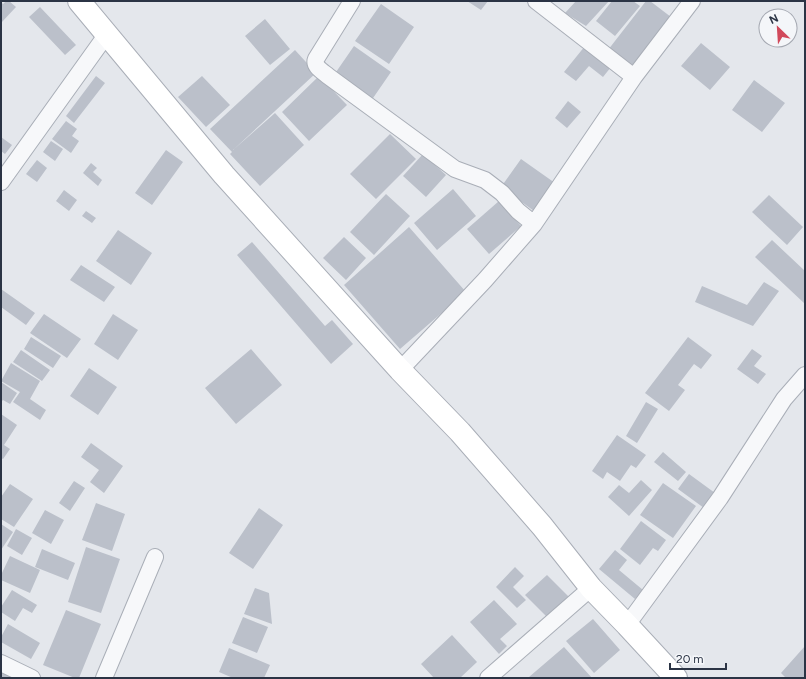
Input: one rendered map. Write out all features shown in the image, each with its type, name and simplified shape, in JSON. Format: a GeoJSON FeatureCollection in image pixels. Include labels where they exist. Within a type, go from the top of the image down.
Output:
{"type":"FeatureCollection","features":[{"type":"Feature","properties":{"kind":"street"},"geometry":{"type":"LineString","coordinates":[[79,1],[224,175],[400,370],[460,432],[542,526],[591,588],[676,678]]}},
{"type":"Feature","properties":{"kind":"street"},"geometry":{"type":"LineString","coordinates":[[352,1],[316,58],[316,65],[328,76],[455,169],[485,180],[502,192],[518,211],[534,224]]}},
{"type":"Feature","properties":{"kind":"street"},"geometry":{"type":"LineString","coordinates":[[536,1],[634,77]]}},
{"type":"Feature","properties":{"kind":"street"},"geometry":{"type":"LineString","coordinates":[[400,370],[485,280],[534,224],[634,77],[692,1]]}},
{"type":"Feature","properties":{"kind":"street"},"geometry":{"type":"LineString","coordinates":[[1,182],[107,34]]}},
{"type":"Feature","properties":{"kind":"street"},"geometry":{"type":"LineString","coordinates":[[627,625],[720,498],[784,400],[805,375]]}},
{"type":"Feature","properties":{"kind":"street"},"geometry":{"type":"LineString","coordinates":[[104,678],[155,557]]}},
{"type":"Feature","properties":{"kind":"street"},"geometry":{"type":"LineString","coordinates":[[488,678],[591,588]]}},
{"type":"Feature","properties":{"kind":"street"},"geometry":{"type":"LineString","coordinates":[[1,663],[32,678]]}},
{"type":"Feature","properties":{"kind":"building"},"geometry":{"type":"Polygon","coordinates":[[[6,1],[9,1],[16,7],[1,23],[1,2],[3,4],[6,1]]]}},
{"type":"Feature","properties":{"kind":"building"},"geometry":{"type":"Polygon","coordinates":[[[467,1],[488,1],[481,10],[467,1]]]}},
{"type":"Feature","properties":{"kind":"building"},"geometry":{"type":"Polygon","coordinates":[[[576,1],[609,1],[586,26],[565,13],[576,1]]]}},
{"type":"Feature","properties":{"kind":"building"},"geometry":{"type":"Polygon","coordinates":[[[612,1],[633,1],[640,6],[615,36],[596,21],[612,1]]]}},
{"type":"Feature","properties":{"kind":"building"},"geometry":{"type":"Polygon","coordinates":[[[646,1],[650,1],[671,17],[631,68],[608,50],[646,1]]]}},
{"type":"Feature","properties":{"kind":"building"},"geometry":{"type":"Polygon","coordinates":[[[381,4],[414,27],[389,64],[355,41],[381,4]]]}},
{"type":"Feature","properties":{"kind":"building"},"geometry":{"type":"Polygon","coordinates":[[[40,7],[76,45],[65,55],[29,17],[40,7]]]}},
{"type":"Feature","properties":{"kind":"building"},"geometry":{"type":"Polygon","coordinates":[[[265,19],[290,49],[270,65],[245,36],[265,19]]]}},
{"type":"Feature","properties":{"kind":"building"},"geometry":{"type":"Polygon","coordinates":[[[701,43],[730,67],[710,90],[681,66],[701,43]]]}},
{"type":"Feature","properties":{"kind":"building"},"geometry":{"type":"Polygon","coordinates":[[[354,46],[391,72],[371,101],[334,75],[354,46]]]}},
{"type":"Feature","properties":{"kind":"building"},"geometry":{"type":"Polygon","coordinates":[[[585,46],[611,67],[603,77],[589,66],[576,81],[564,72],[585,46]]]}},
{"type":"Feature","properties":{"kind":"building"},"geometry":{"type":"Polygon","coordinates":[[[295,50],[316,73],[233,150],[275,113],[304,145],[260,186],[230,154],[232,152],[210,129],[295,50]]]}},
{"type":"Feature","properties":{"kind":"building"},"geometry":{"type":"Polygon","coordinates":[[[96,76],[105,83],[74,123],[66,116],[96,76]]]}},
{"type":"Feature","properties":{"kind":"building"},"geometry":{"type":"Polygon","coordinates":[[[202,76],[230,105],[206,127],[178,97],[202,76]]]}},
{"type":"Feature","properties":{"kind":"building"},"geometry":{"type":"Polygon","coordinates":[[[319,76],[347,105],[309,141],[282,112],[319,76]]]}},
{"type":"Feature","properties":{"kind":"building"},"geometry":{"type":"Polygon","coordinates":[[[754,80],[785,103],[762,132],[732,110],[754,80]]]}},
{"type":"Feature","properties":{"kind":"building"},"geometry":{"type":"Polygon","coordinates":[[[568,101],[581,112],[567,128],[555,118],[568,101]]]}},
{"type":"Feature","properties":{"kind":"building"},"geometry":{"type":"Polygon","coordinates":[[[66,121],[77,129],[72,136],[79,141],[71,153],[52,139],[66,121]]]}},
{"type":"Feature","properties":{"kind":"building"},"geometry":{"type":"Polygon","coordinates":[[[390,134],[416,159],[376,199],[350,174],[390,134]]]}},
{"type":"Feature","properties":{"kind":"building"},"geometry":{"type":"Polygon","coordinates":[[[1,137],[12,145],[5,154],[1,151],[1,137]]]}},
{"type":"Feature","properties":{"kind":"building"},"geometry":{"type":"Polygon","coordinates":[[[51,141],[63,149],[55,161],[43,152],[51,141]]]}},
{"type":"Feature","properties":{"kind":"building"},"geometry":{"type":"Polygon","coordinates":[[[166,150],[183,162],[152,205],[135,193],[166,150]]]}},
{"type":"Feature","properties":{"kind":"building"},"geometry":{"type":"Polygon","coordinates":[[[423,154],[446,175],[426,197],[403,176],[423,154]]]}},
{"type":"Feature","properties":{"kind":"building"},"geometry":{"type":"Polygon","coordinates":[[[521,159],[555,183],[534,211],[501,187],[521,159]]]}},
{"type":"Feature","properties":{"kind":"building"},"geometry":{"type":"Polygon","coordinates":[[[37,160],[47,168],[37,182],[26,174],[37,160]]]}},
{"type":"Feature","properties":{"kind":"building"},"geometry":{"type":"Polygon","coordinates":[[[91,163],[97,168],[93,172],[102,180],[98,186],[83,173],[91,163]]]}},
{"type":"Feature","properties":{"kind":"building"},"geometry":{"type":"Polygon","coordinates":[[[453,189],[476,216],[437,250],[414,223],[453,189]]]}},
{"type":"Feature","properties":{"kind":"building"},"geometry":{"type":"Polygon","coordinates":[[[64,190],[77,200],[69,211],[56,201],[64,190]]]}},
{"type":"Feature","properties":{"kind":"building"},"geometry":{"type":"Polygon","coordinates":[[[386,194],[410,216],[374,255],[350,232],[386,194]]]}},
{"type":"Feature","properties":{"kind":"building"},"geometry":{"type":"Polygon","coordinates":[[[769,195],[803,227],[787,245],[752,212],[769,195]]]}},
{"type":"Feature","properties":{"kind":"building"},"geometry":{"type":"Polygon","coordinates":[[[499,201],[521,226],[489,254],[467,229],[499,201]]]}},
{"type":"Feature","properties":{"kind":"building"},"geometry":{"type":"Polygon","coordinates":[[[86,211],[96,218],[92,223],[82,216],[86,211]]]}},
{"type":"Feature","properties":{"kind":"building"},"geometry":{"type":"Polygon","coordinates":[[[409,227],[466,292],[400,349],[344,285],[409,227]]]}},
{"type":"Feature","properties":{"kind":"building"},"geometry":{"type":"Polygon","coordinates":[[[118,230],[152,253],[131,285],[96,261],[118,230]]]}},
{"type":"Feature","properties":{"kind":"building"},"geometry":{"type":"Polygon","coordinates":[[[344,237],[366,258],[346,280],[323,258],[344,237]]]}},
{"type":"Feature","properties":{"kind":"building"},"geometry":{"type":"Polygon","coordinates":[[[772,240],[805,271],[805,304],[755,257],[772,240]]]}},
{"type":"Feature","properties":{"kind":"building"},"geometry":{"type":"Polygon","coordinates":[[[252,242],[325,326],[332,320],[353,344],[331,364],[237,255],[252,242]]]}},
{"type":"Feature","properties":{"kind":"building"},"geometry":{"type":"Polygon","coordinates":[[[81,265],[115,287],[104,302],[70,280],[81,265]]]}},
{"type":"Feature","properties":{"kind":"building"},"geometry":{"type":"Polygon","coordinates":[[[764,282],[779,291],[753,326],[695,302],[702,286],[747,305],[764,282]]]}},
{"type":"Feature","properties":{"kind":"building"},"geometry":{"type":"Polygon","coordinates":[[[1,289],[35,313],[26,325],[1,307],[1,289]]]}},
{"type":"Feature","properties":{"kind":"building"},"geometry":{"type":"Polygon","coordinates":[[[44,314],[81,339],[67,358],[30,333],[44,314]]]}},
{"type":"Feature","properties":{"kind":"building"},"geometry":{"type":"Polygon","coordinates":[[[113,314],[138,330],[118,360],[94,344],[113,314]]]}},
{"type":"Feature","properties":{"kind":"building"},"geometry":{"type":"Polygon","coordinates":[[[31,337],[61,356],[53,368],[24,349],[31,337]]]}},
{"type":"Feature","properties":{"kind":"building"},"geometry":{"type":"Polygon","coordinates":[[[688,337],[712,355],[701,369],[694,364],[678,385],[685,390],[669,411],[645,393],[688,337]]]}},
{"type":"Feature","properties":{"kind":"building"},"geometry":{"type":"Polygon","coordinates":[[[251,349],[282,385],[236,424],[205,388],[251,349]]]}},
{"type":"Feature","properties":{"kind":"building"},"geometry":{"type":"Polygon","coordinates":[[[752,349],[762,356],[754,366],[766,374],[758,384],[737,369],[752,349]]]}},
{"type":"Feature","properties":{"kind":"building"},"geometry":{"type":"Polygon","coordinates":[[[21,350],[50,370],[42,381],[13,362],[21,350]]]}},
{"type":"Feature","properties":{"kind":"building"},"geometry":{"type":"Polygon","coordinates":[[[11,363],[40,381],[30,399],[46,410],[40,420],[13,402],[20,392],[1,381],[11,363]]]}},
{"type":"Feature","properties":{"kind":"building"},"geometry":{"type":"Polygon","coordinates":[[[89,368],[117,387],[98,415],[70,396],[89,368]]]}},
{"type":"Feature","properties":{"kind":"building"},"geometry":{"type":"Polygon","coordinates":[[[1,382],[17,393],[10,404],[3,400],[1,402],[1,382]]]}},
{"type":"Feature","properties":{"kind":"building"},"geometry":{"type":"Polygon","coordinates":[[[646,402],[658,409],[637,443],[626,436],[646,402]]]}},
{"type":"Feature","properties":{"kind":"building"},"geometry":{"type":"Polygon","coordinates":[[[1,414],[17,425],[4,445],[10,449],[3,459],[1,458],[1,414]]]}},
{"type":"Feature","properties":{"kind":"building"},"geometry":{"type":"Polygon","coordinates":[[[617,435],[646,455],[636,468],[631,465],[620,481],[607,472],[603,479],[592,471],[617,435]]]}},
{"type":"Feature","properties":{"kind":"building"},"geometry":{"type":"Polygon","coordinates":[[[91,443],[123,466],[104,493],[90,482],[99,470],[81,457],[91,443]]]}},
{"type":"Feature","properties":{"kind":"building"},"geometry":{"type":"Polygon","coordinates":[[[663,452],[686,472],[678,481],[654,462],[663,452]]]}},
{"type":"Feature","properties":{"kind":"building"},"geometry":{"type":"Polygon","coordinates":[[[689,474],[715,493],[704,508],[678,489],[689,474]]]}},
{"type":"Feature","properties":{"kind":"building"},"geometry":{"type":"Polygon","coordinates":[[[641,480],[652,490],[629,516],[608,497],[619,485],[629,493],[641,480]]]}},
{"type":"Feature","properties":{"kind":"building"},"geometry":{"type":"Polygon","coordinates":[[[74,481],[85,488],[70,511],[59,503],[74,481]]]}},
{"type":"Feature","properties":{"kind":"building"},"geometry":{"type":"Polygon","coordinates":[[[663,483],[696,506],[673,538],[640,515],[663,483]]]}},
{"type":"Feature","properties":{"kind":"building"},"geometry":{"type":"Polygon","coordinates":[[[10,484],[33,499],[14,527],[1,519],[1,497],[10,484]]]}},
{"type":"Feature","properties":{"kind":"building"},"geometry":{"type":"Polygon","coordinates":[[[96,503],[125,514],[112,551],[82,540],[96,503]]]}},
{"type":"Feature","properties":{"kind":"building"},"geometry":{"type":"Polygon","coordinates":[[[259,508],[283,525],[253,569],[229,553],[259,508]]]}},
{"type":"Feature","properties":{"kind":"building"},"geometry":{"type":"Polygon","coordinates":[[[45,510],[64,520],[51,544],[32,533],[45,510]]]}},
{"type":"Feature","properties":{"kind":"building"},"geometry":{"type":"Polygon","coordinates":[[[641,521],[666,540],[658,551],[653,548],[640,565],[620,549],[641,521]]]}},
{"type":"Feature","properties":{"kind":"building"},"geometry":{"type":"Polygon","coordinates":[[[1,524],[13,532],[1,550],[1,524]]]}},
{"type":"Feature","properties":{"kind":"building"},"geometry":{"type":"Polygon","coordinates":[[[16,529],[32,538],[22,555],[7,546],[16,529]]]}},
{"type":"Feature","properties":{"kind":"building"},"geometry":{"type":"Polygon","coordinates":[[[86,547],[120,559],[101,613],[68,602],[86,547]]]}},
{"type":"Feature","properties":{"kind":"building"},"geometry":{"type":"Polygon","coordinates":[[[42,549],[75,563],[68,580],[35,567],[42,549]]]}},
{"type":"Feature","properties":{"kind":"building"},"geometry":{"type":"Polygon","coordinates":[[[615,550],[627,560],[619,570],[643,590],[635,599],[599,569],[615,550]]]}},
{"type":"Feature","properties":{"kind":"building"},"geometry":{"type":"Polygon","coordinates":[[[10,556],[40,570],[30,593],[1,580],[1,575],[10,556]]]}},
{"type":"Feature","properties":{"kind":"building"},"geometry":{"type":"Polygon","coordinates":[[[515,567],[524,576],[513,587],[526,600],[517,608],[496,587],[515,567]]]}},
{"type":"Feature","properties":{"kind":"building"},"geometry":{"type":"Polygon","coordinates":[[[547,575],[569,597],[548,618],[525,595],[547,575]]]}},
{"type":"Feature","properties":{"kind":"building"},"geometry":{"type":"Polygon","coordinates":[[[255,588],[269,593],[272,624],[244,614],[255,588]]]}},
{"type":"Feature","properties":{"kind":"building"},"geometry":{"type":"Polygon","coordinates":[[[12,590],[37,605],[32,613],[23,608],[15,621],[1,612],[1,607],[12,590]]]}},
{"type":"Feature","properties":{"kind":"building"},"geometry":{"type":"Polygon","coordinates":[[[494,600],[517,624],[500,639],[507,646],[499,654],[470,622],[494,600]]]}},
{"type":"Feature","properties":{"kind":"building"},"geometry":{"type":"Polygon","coordinates":[[[66,610],[101,624],[79,678],[75,678],[43,665],[66,610]]]}},
{"type":"Feature","properties":{"kind":"building"},"geometry":{"type":"Polygon","coordinates":[[[243,617],[268,627],[257,653],[232,643],[243,617]]]}},
{"type":"Feature","properties":{"kind":"building"},"geometry":{"type":"Polygon","coordinates":[[[593,619],[620,650],[594,673],[566,641],[593,619]]]}},
{"type":"Feature","properties":{"kind":"building"},"geometry":{"type":"Polygon","coordinates":[[[8,624],[40,643],[31,659],[1,642],[1,637],[8,624]]]}},
{"type":"Feature","properties":{"kind":"building"},"geometry":{"type":"Polygon","coordinates":[[[452,635],[477,662],[460,678],[434,678],[421,664],[452,635]]]}},
{"type":"Feature","properties":{"kind":"building"},"geometry":{"type":"Polygon","coordinates":[[[805,646],[805,678],[786,678],[781,673],[805,646]]]}},
{"type":"Feature","properties":{"kind":"building"},"geometry":{"type":"Polygon","coordinates":[[[564,647],[592,678],[529,677],[564,647]]]}},
{"type":"Feature","properties":{"kind":"building"},"geometry":{"type":"Polygon","coordinates":[[[229,648],[270,665],[264,678],[233,678],[219,672],[229,648]]]}},
{"type":"Feature","properties":{"kind":"building"},"geometry":{"type":"Polygon","coordinates":[[[1,665],[17,678],[1,678],[1,665]]]}}]}
